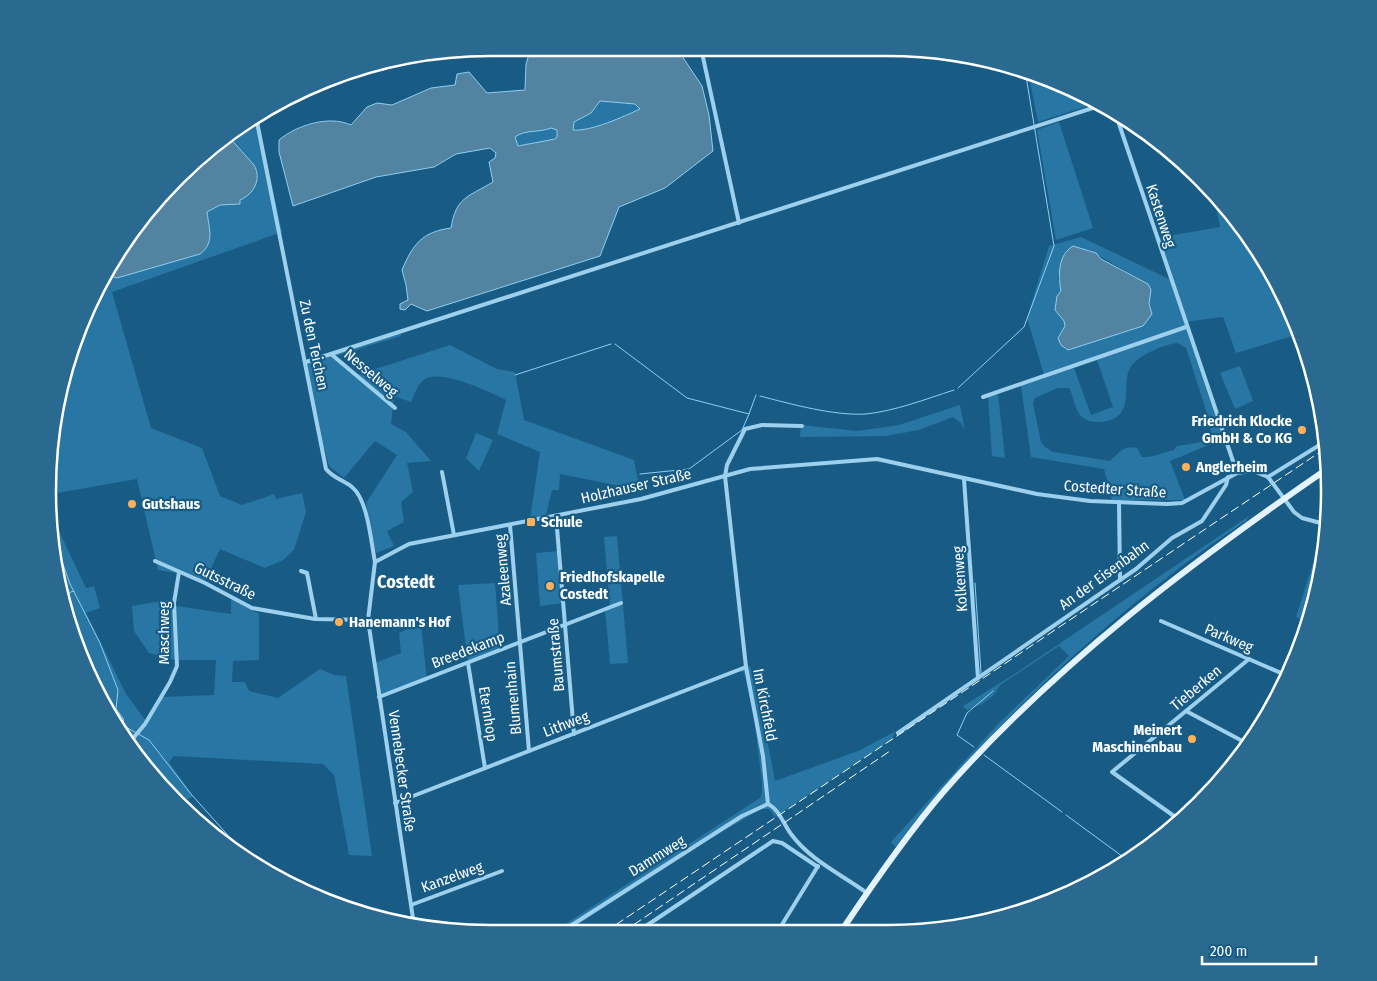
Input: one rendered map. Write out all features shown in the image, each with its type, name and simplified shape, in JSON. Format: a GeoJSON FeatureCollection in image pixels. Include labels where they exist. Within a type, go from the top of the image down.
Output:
{"type":"FeatureCollection","features":[{"type":"Feature","properties":{"kind":"main road"},"geometry":{"type":"LineString","coordinates":[[845,925],[867,893],[944,791],[1043,688],[1132,611],[1320,474]]}},
{"type":"Feature","properties":{"kind":"street"},"geometry":{"type":"LineString","coordinates":[[702,56],[739,223]]}},
{"type":"Feature","properties":{"kind":"street"},"geometry":{"type":"LineString","coordinates":[[306,362],[1093,108]]}},
{"type":"Feature","properties":{"kind":"street","name":"Kastenweg"},"geometry":{"type":"LineString","coordinates":[[1119,123],[1186,327],[1238,473]]}},
{"type":"Feature","properties":{"kind":"street","name":"Zu den Teichen"},"geometry":{"type":"LineString","coordinates":[[257,124],[326,469],[333,476],[352,487],[357,493],[366,516],[375,562]]}},
{"type":"Feature","properties":{"kind":"street"},"geometry":{"type":"LineString","coordinates":[[983,397],[1186,327]]}},
{"type":"Feature","properties":{"kind":"street","name":"Nesselweg"},"geometry":{"type":"LineString","coordinates":[[332,354],[395,408]]}},
{"type":"Feature","properties":{"kind":"street"},"geometry":{"type":"LineString","coordinates":[[725,476],[727,465],[745,429],[762,425],[802,426]]}},
{"type":"Feature","properties":{"kind":"street"},"geometry":{"type":"LineString","coordinates":[[1268,477],[1318,446]]}},
{"type":"Feature","properties":{"kind":"street","name":"Holzhauser Straße"},"geometry":{"type":"LineString","coordinates":[[375,562],[409,544],[653,496],[770,466],[877,459],[964,479]]}},
{"type":"Feature","properties":{"kind":"street"},"geometry":{"type":"LineString","coordinates":[[1238,473],[1253,471],[1268,477],[1294,512],[1302,518],[1320,523]]}},
{"type":"Feature","properties":{"kind":"street"},"geometry":{"type":"LineString","coordinates":[[442,472],[454,535]]}},
{"type":"Feature","properties":{"kind":"street","name":"Costedter Straße"},"geometry":{"type":"LineString","coordinates":[[964,479],[1034,494],[1119,502],[1182,503],[1238,473]]}},
{"type":"Feature","properties":{"kind":"street","name":"Im Kirchfeld"},"geometry":{"type":"LineString","coordinates":[[725,476],[746,667],[763,756],[768,804]]}},
{"type":"Feature","properties":{"kind":"street","name":"An der Eisenbahn"},"geometry":{"type":"LineString","coordinates":[[978,678],[1146,562],[1172,538],[1202,521],[1226,485],[1228,478]]}},
{"type":"Feature","properties":{"kind":"street","name":"Kolkenweg"},"geometry":{"type":"LineString","coordinates":[[964,479],[978,678]]}},
{"type":"Feature","properties":{"kind":"street"},"geometry":{"type":"LineString","coordinates":[[1119,502],[1120,580]]}},
{"type":"Feature","properties":{"kind":"street","name":"Baumstraße"},"geometry":{"type":"LineString","coordinates":[[556,516],[574,734]]}},
{"type":"Feature","properties":{"kind":"street","name":"Azaleenweg"},"geometry":{"type":"LineString","coordinates":[[510,525],[520,643]]}},
{"type":"Feature","properties":{"kind":"street","name":"Gutsstraße"},"geometry":{"type":"LineString","coordinates":[[155,561],[252,608],[316,619],[368,620]]}},
{"type":"Feature","properties":{"kind":"street"},"geometry":{"type":"LineString","coordinates":[[368,620],[375,562]]}},
{"type":"Feature","properties":{"kind":"street"},"geometry":{"type":"LineString","coordinates":[[301,571],[307,573],[310,582],[316,619]]}},
{"type":"Feature","properties":{"kind":"street","name":"Maschweg"},"geometry":{"type":"LineString","coordinates":[[134,738],[170,682],[177,666],[174,603],[179,572]]}},
{"type":"Feature","properties":{"kind":"street","name":"Breedekamp"},"geometry":{"type":"LineString","coordinates":[[379,697],[621,603]]}},
{"type":"Feature","properties":{"kind":"street","name":"Vennebecker Straße"},"geometry":{"type":"LineString","coordinates":[[368,620],[413,917]]}},
{"type":"Feature","properties":{"kind":"street","name":"Parkweg"},"geometry":{"type":"LineString","coordinates":[[1161,621],[1281,673]]}},
{"type":"Feature","properties":{"kind":"street","name":"Blumenhain"},"geometry":{"type":"LineString","coordinates":[[520,643],[528,751]]}},
{"type":"Feature","properties":{"kind":"street","name":"Tieberken"},"geometry":{"type":"LineString","coordinates":[[1174,816],[1112,772],[1249,659]]}},
{"type":"Feature","properties":{"kind":"street","name":"Eternhop"},"geometry":{"type":"LineString","coordinates":[[468,663],[485,768]]}},
{"type":"Feature","properties":{"kind":"street","name":"Lithweg"},"geometry":{"type":"LineString","coordinates":[[395,803],[746,667]]}},
{"type":"Feature","properties":{"kind":"street"},"geometry":{"type":"LineString","coordinates":[[898,733],[978,678]]}},
{"type":"Feature","properties":{"kind":"street"},"geometry":{"type":"LineString","coordinates":[[1186,711],[1242,741]]}},
{"type":"Feature","properties":{"kind":"street"},"geometry":{"type":"LineString","coordinates":[[768,804],[775,810],[798,843],[820,862],[867,893]]}},
{"type":"Feature","properties":{"kind":"street","name":"Dammweg"},"geometry":{"type":"LineString","coordinates":[[572,925],[734,822],[768,804]]}},
{"type":"Feature","properties":{"kind":"street"},"geometry":{"type":"LineString","coordinates":[[647,925],[768,842],[776,840],[782,843],[818,867]]}},
{"type":"Feature","properties":{"kind":"street"},"geometry":{"type":"LineString","coordinates":[[782,925],[820,862]]}},
{"type":"Feature","properties":{"kind":"street","name":"Kanzelweg"},"geometry":{"type":"LineString","coordinates":[[411,905],[502,871]]}},
{"type":"Feature","properties":{"kind":"shaded area"},"geometry":{"type":"Polygon","coordinates":[[[528,56],[682,56],[702,86],[709,115],[713,151],[665,188],[619,207],[600,256],[427,311],[411,304],[405,310],[400,309],[400,304],[408,300],[402,270],[410,253],[420,241],[433,233],[451,228],[456,210],[464,199],[493,182],[489,162],[495,158],[496,153],[490,148],[456,154],[434,167],[376,177],[293,206],[279,152],[279,140],[295,130],[323,121],[342,122],[351,125],[367,107],[377,103],[392,105],[431,88],[455,85],[457,74],[469,72],[487,93],[525,90],[526,64],[528,56]],[[600,101],[591,113],[574,122],[573,130],[589,129],[640,109],[635,104],[600,101]],[[551,128],[528,132],[515,137],[518,146],[555,139],[557,137],[557,130],[551,128]]]}},
{"type":"Feature","properties":{"kind":"shaded area"},"geometry":{"type":"Polygon","coordinates":[[[1030,80],[1088,106],[1038,122],[1030,80]]]}},
{"type":"Feature","properties":{"kind":"shaded area"},"geometry":{"type":"Polygon","coordinates":[[[600,101],[635,104],[640,109],[617,120],[590,129],[573,130],[574,122],[591,113],[600,101]]]}},
{"type":"Feature","properties":{"kind":"shaded area"},"geometry":{"type":"Polygon","coordinates":[[[1059,122],[1093,228],[1056,240],[1037,130],[1059,122]]]}},
{"type":"Feature","properties":{"kind":"shaded area"},"geometry":{"type":"Polygon","coordinates":[[[259,123],[282,232],[112,292],[151,428],[202,448],[220,496],[242,505],[274,494],[276,499],[302,493],[306,512],[294,550],[283,560],[265,568],[220,549],[204,584],[178,573],[158,570],[137,479],[56,493],[60,434],[71,378],[79,351],[89,324],[114,273],[146,226],[183,183],[226,146],[259,123]]]}},
{"type":"Feature","properties":{"kind":"shaded area"},"geometry":{"type":"Polygon","coordinates":[[[551,128],[557,130],[557,137],[555,139],[518,146],[515,137],[520,134],[551,128]]]}},
{"type":"Feature","properties":{"kind":"shaded area"},"geometry":{"type":"Polygon","coordinates":[[[233,141],[254,165],[257,181],[253,190],[240,200],[240,204],[220,205],[207,212],[210,235],[205,250],[200,254],[117,278],[112,276],[129,249],[164,204],[183,183],[233,141]]]}},
{"type":"Feature","properties":{"kind":"shaded area"},"geometry":{"type":"Polygon","coordinates":[[[1216,208],[1248,249],[1263,273],[1292,336],[1236,353],[1223,317],[1184,322],[1223,439],[1170,461],[1185,500],[1112,500],[1104,469],[1031,457],[1021,386],[1045,378],[1027,318],[1049,246],[1081,237],[1169,279],[1156,238],[1220,227],[1216,208]],[[1089,250],[1058,276],[1061,291],[1057,296],[1055,310],[1064,321],[1065,327],[1060,333],[1149,304],[1151,295],[1148,284],[1089,250]],[[1177,343],[1159,348],[1132,365],[1128,373],[1124,408],[1112,420],[1096,422],[1083,418],[1077,409],[1069,388],[1058,388],[1035,398],[1033,403],[1041,442],[1053,452],[1110,461],[1122,450],[1132,447],[1137,448],[1142,457],[1149,457],[1174,450],[1177,446],[1204,440],[1208,437],[1211,426],[1186,348],[1177,343]],[[1097,360],[1074,368],[1091,415],[1113,407],[1097,360]]]}},
{"type":"Feature","properties":{"kind":"shaded area"},"geometry":{"type":"Polygon","coordinates":[[[1073,246],[1096,253],[1101,259],[1148,284],[1151,290],[1149,304],[1152,314],[1143,326],[1068,350],[1061,345],[1058,338],[1065,326],[1064,321],[1055,310],[1057,296],[1061,291],[1060,266],[1064,255],[1073,246]]]}},
{"type":"Feature","properties":{"kind":"shaded area"},"geometry":{"type":"Polygon","coordinates":[[[399,330],[401,336],[336,356],[357,375],[450,345],[497,369],[515,372],[524,420],[634,460],[640,490],[560,474],[559,490],[552,490],[546,515],[530,519],[540,452],[497,434],[506,400],[454,379],[433,377],[425,379],[420,383],[411,402],[394,396],[391,424],[406,432],[431,461],[407,463],[413,492],[401,502],[404,522],[387,531],[394,546],[376,553],[366,503],[397,455],[375,441],[344,478],[329,466],[324,447],[322,447],[305,361],[399,330]]]}},
{"type":"Feature","properties":{"kind":"shaded area"},"geometry":{"type":"Polygon","coordinates":[[[1240,366],[1253,401],[1235,409],[1220,373],[1240,366]]]}},
{"type":"Feature","properties":{"kind":"shaded area"},"geometry":{"type":"Polygon","coordinates":[[[998,394],[1005,458],[992,456],[988,397],[998,394]]]}},
{"type":"Feature","properties":{"kind":"shaded area"},"geometry":{"type":"Polygon","coordinates":[[[960,405],[965,431],[961,423],[953,417],[919,430],[885,436],[800,437],[801,425],[857,431],[899,425],[960,405]]]}},
{"type":"Feature","properties":{"kind":"shaded area"},"geometry":{"type":"Polygon","coordinates":[[[476,433],[493,440],[479,471],[466,458],[476,433]]]}},
{"type":"Feature","properties":{"kind":"shaded area"},"geometry":{"type":"Polygon","coordinates":[[[1249,516],[1246,521],[1149,592],[1087,644],[1028,698],[986,741],[896,847],[891,842],[998,724],[1069,656],[1059,646],[1000,685],[993,696],[982,704],[967,710],[963,706],[1016,673],[1249,516]]]}},
{"type":"Feature","properties":{"kind":"shaded area"},"geometry":{"type":"Polygon","coordinates":[[[58,527],[86,588],[94,586],[100,608],[86,613],[126,694],[147,722],[162,697],[214,695],[216,660],[175,660],[149,653],[134,631],[132,606],[168,600],[169,605],[231,614],[231,599],[259,614],[259,660],[233,661],[232,682],[245,682],[249,691],[278,698],[320,669],[334,675],[346,676],[372,856],[349,855],[334,775],[323,764],[174,756],[169,762],[193,796],[186,800],[146,755],[114,708],[101,683],[89,657],[71,603],[58,527]]]}},
{"type":"Feature","properties":{"kind":"shaded area"},"geometry":{"type":"Polygon","coordinates":[[[617,536],[628,663],[610,664],[605,609],[610,607],[604,537],[617,536]]]}},
{"type":"Feature","properties":{"kind":"shaded area"},"geometry":{"type":"Polygon","coordinates":[[[559,551],[563,603],[540,606],[536,553],[559,551]]]}},
{"type":"Feature","properties":{"kind":"shaded area"},"geometry":{"type":"Polygon","coordinates":[[[1316,555],[1301,619],[1296,617],[1316,555]]]}},
{"type":"Feature","properties":{"kind":"shaded area"},"geometry":{"type":"Polygon","coordinates":[[[495,583],[500,650],[468,662],[458,585],[495,583]]]}},
{"type":"Feature","properties":{"kind":"shaded area"},"geometry":{"type":"Polygon","coordinates":[[[421,623],[427,681],[380,698],[375,663],[401,653],[399,633],[421,623]]]}},
{"type":"Feature","properties":{"kind":"shaded area"},"geometry":{"type":"Polygon","coordinates":[[[750,666],[763,718],[775,781],[858,751],[896,731],[891,740],[775,817],[769,809],[761,809],[715,836],[577,925],[564,925],[760,798],[762,782],[754,718],[745,676],[743,672],[737,671],[750,666]]]}},
{"type":"Feature","properties":{"kind":"waterway"},"geometry":{"type":"LineString","coordinates":[[958,388],[1024,327],[1054,246],[1027,79]]}},
{"type":"Feature","properties":{"kind":"waterway"},"geometry":{"type":"LineString","coordinates":[[515,375],[611,344]]}},
{"type":"Feature","properties":{"kind":"waterway"},"geometry":{"type":"LineString","coordinates":[[615,344],[687,398],[749,414],[756,395]]}},
{"type":"Feature","properties":{"kind":"waterway"},"geometry":{"type":"LineString","coordinates":[[760,396],[827,411],[866,414],[899,407],[954,390]]}},
{"type":"Feature","properties":{"kind":"waterway"},"geometry":{"type":"LineString","coordinates":[[640,474],[689,469],[742,430],[749,414]]}},
{"type":"Feature","properties":{"kind":"waterway"},"geometry":{"type":"LineString","coordinates":[[63,564],[70,584],[100,643],[118,690],[116,709],[123,718],[124,724]]}},
{"type":"Feature","properties":{"kind":"waterway"},"geometry":{"type":"LineString","coordinates":[[975,583],[981,673]]}},
{"type":"Feature","properties":{"kind":"waterway"},"geometry":{"type":"LineString","coordinates":[[69,593],[74,591]]}},
{"type":"Feature","properties":{"kind":"waterway"},"geometry":{"type":"LineString","coordinates":[[974,747],[957,735],[967,713],[993,691]]}},
{"type":"Feature","properties":{"kind":"waterway"},"geometry":{"type":"LineString","coordinates":[[126,727],[149,740],[191,794],[231,839]]}},
{"type":"Feature","properties":{"kind":"waterway"},"geometry":{"type":"LineString","coordinates":[[984,755],[1062,812]]}},
{"type":"Feature","properties":{"kind":"waterway"},"geometry":{"type":"LineString","coordinates":[[1066,815],[1122,856]]}},
{"type":"Feature","properties":{"kind":"railway"},"geometry":{"type":"LineString","coordinates":[[615,925],[1319,453]]}},
{"type":"Feature","properties":{"kind":"railway"},"geometry":{"type":"LineString","coordinates":[[633,925],[890,751]]}},
{"type":"Feature","properties":{"kind":"place","name":"Friedrich Klocke GmbH & Co KG"},"geometry":{"type":"Point","coordinates":[1302,430]}},
{"type":"Feature","properties":{"kind":"place","name":"Anglerheim"},"geometry":{"type":"Point","coordinates":[1186,467]}},
{"type":"Feature","properties":{"kind":"place","name":"Gutshaus"},"geometry":{"type":"Point","coordinates":[132,504]}},
{"type":"Feature","properties":{"kind":"place","name":"Schule"},"geometry":{"type":"Point","coordinates":[531,522]}},
{"type":"Feature","properties":{"kind":"place","name":"Friedhofskapelle Costedt"},"geometry":{"type":"Point","coordinates":[550,586]}},
{"type":"Feature","properties":{"kind":"place","name":"Hanemann's Hof"},"geometry":{"type":"Point","coordinates":[339,622]}},
{"type":"Feature","properties":{"kind":"place","name":"Meinert Maschinenbau"},"geometry":{"type":"Point","coordinates":[1192,739]}},
{"type":"Feature","properties":{"kind":"district","name":"Costedt"},"geometry":{"type":"Point","coordinates":[406,582]}}]}
